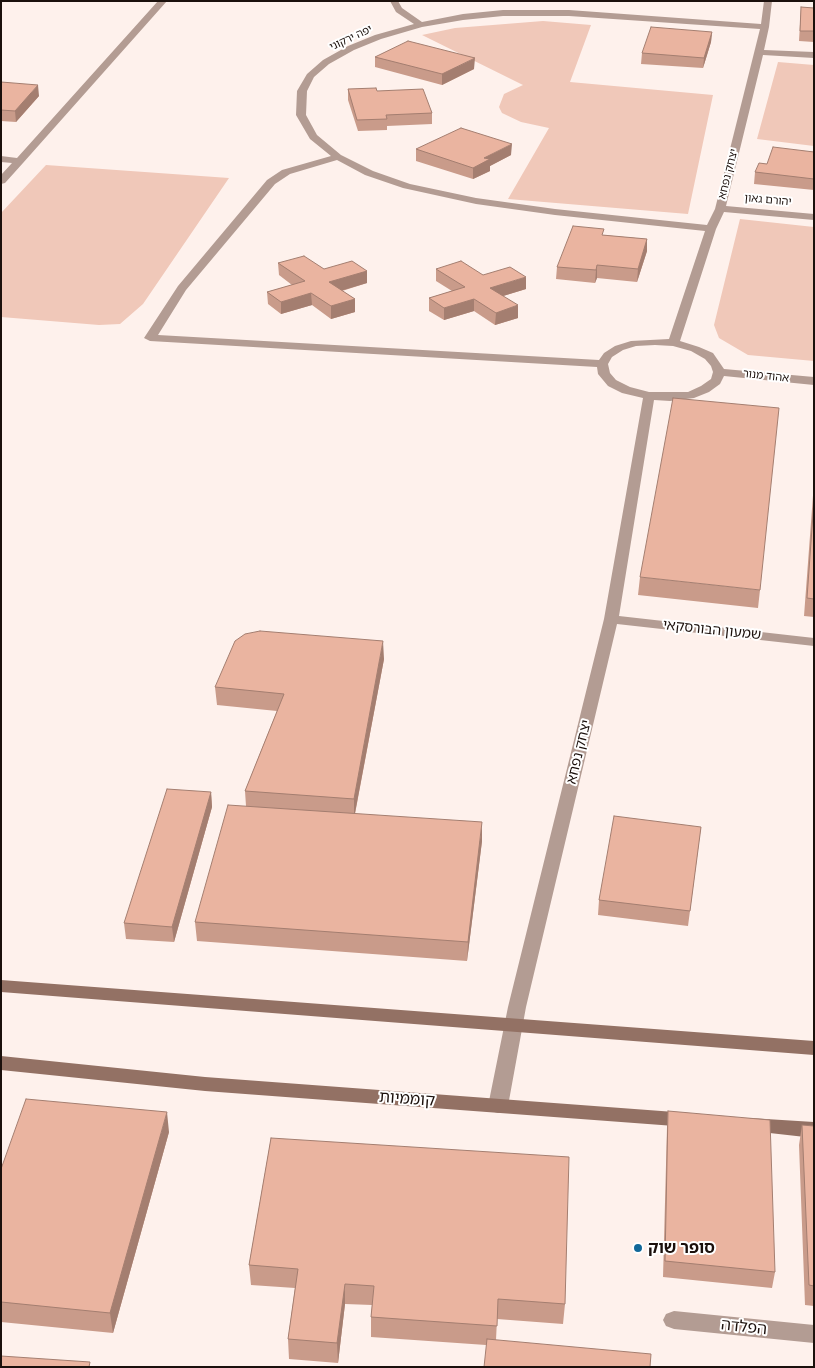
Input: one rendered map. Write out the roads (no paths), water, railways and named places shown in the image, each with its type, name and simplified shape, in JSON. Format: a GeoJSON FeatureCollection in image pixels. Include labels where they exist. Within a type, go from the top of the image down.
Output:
{"type":"FeatureCollection","features":[{"type":"Feature","properties":{"kind":"main road"},"geometry":{"type":"LineString","coordinates":[[1,986],[814,1048]]}},
{"type":"Feature","properties":{"kind":"main road","name":"קוממיות"},"geometry":{"type":"LineString","coordinates":[[1,1063],[205,1084],[705,1122]]}},
{"type":"Feature","properties":{"kind":"main road"},"geometry":{"type":"LineString","coordinates":[[735,1124],[814,1130]]}},
{"type":"Feature","properties":{"kind":"street"},"geometry":{"type":"LineString","coordinates":[[1,182],[163,1]]}},
{"type":"Feature","properties":{"kind":"street"},"geometry":{"type":"LineString","coordinates":[[394,1],[399,10],[421,25]]}},
{"type":"Feature","properties":{"kind":"street","name":"יצחק נפחא"},"geometry":{"type":"LineString","coordinates":[[674,343],[711,229],[720,209],[765,27],[768,1]]}},
{"type":"Feature","properties":{"kind":"street","name":"יפה ירקוני"},"geometry":{"type":"LineString","coordinates":[[711,229],[555,212],[476,201],[407,186],[370,173],[338,157],[314,138],[301,115],[302,91],[310,76],[326,62],[351,48],[378,37],[421,25],[463,17],[533,12],[632,16],[765,27]]}},
{"type":"Feature","properties":{"kind":"street"},"geometry":{"type":"LineString","coordinates":[[758,52],[814,55]]}},
{"type":"Feature","properties":{"kind":"street"},"geometry":{"type":"LineString","coordinates":[[338,157],[286,172],[271,182],[182,288],[150,338],[602,364]]}},
{"type":"Feature","properties":{"kind":"street"},"geometry":{"type":"LineString","coordinates":[[1,159],[20,161]]}},
{"type":"Feature","properties":{"kind":"street","name":"יהורם גאון"},"geometry":{"type":"LineString","coordinates":[[720,209],[814,217]]}},
{"type":"Feature","properties":{"kind":"street"},"geometry":{"type":"LineString","coordinates":[[636,343],[674,343],[695,349],[709,356],[717,365],[719,372],[716,381],[705,389],[690,395],[670,397],[649,396],[626,390],[612,383],[604,374],[602,364],[608,355],[619,348],[636,343]]}},
{"type":"Feature","properties":{"kind":"street","name":"אהוד מנור"},"geometry":{"type":"LineString","coordinates":[[719,372],[814,381]]}},
{"type":"Feature","properties":{"kind":"street","name":"יצחק נפחא"},"geometry":{"type":"LineString","coordinates":[[498,1106],[513,1024],[610,619],[649,396]]}},
{"type":"Feature","properties":{"kind":"street","name":"שמעון הבורסקאי"},"geometry":{"type":"LineString","coordinates":[[610,619],[814,642]]}},
{"type":"Feature","properties":{"kind":"street","name":"הפלדה"},"geometry":{"type":"LineString","coordinates":[[674,1320],[814,1334]]}},
{"type":"Feature","properties":{"kind":"place","name":"סופר שוק"},"geometry":{"type":"Point","coordinates":[638,1248]}}]}
